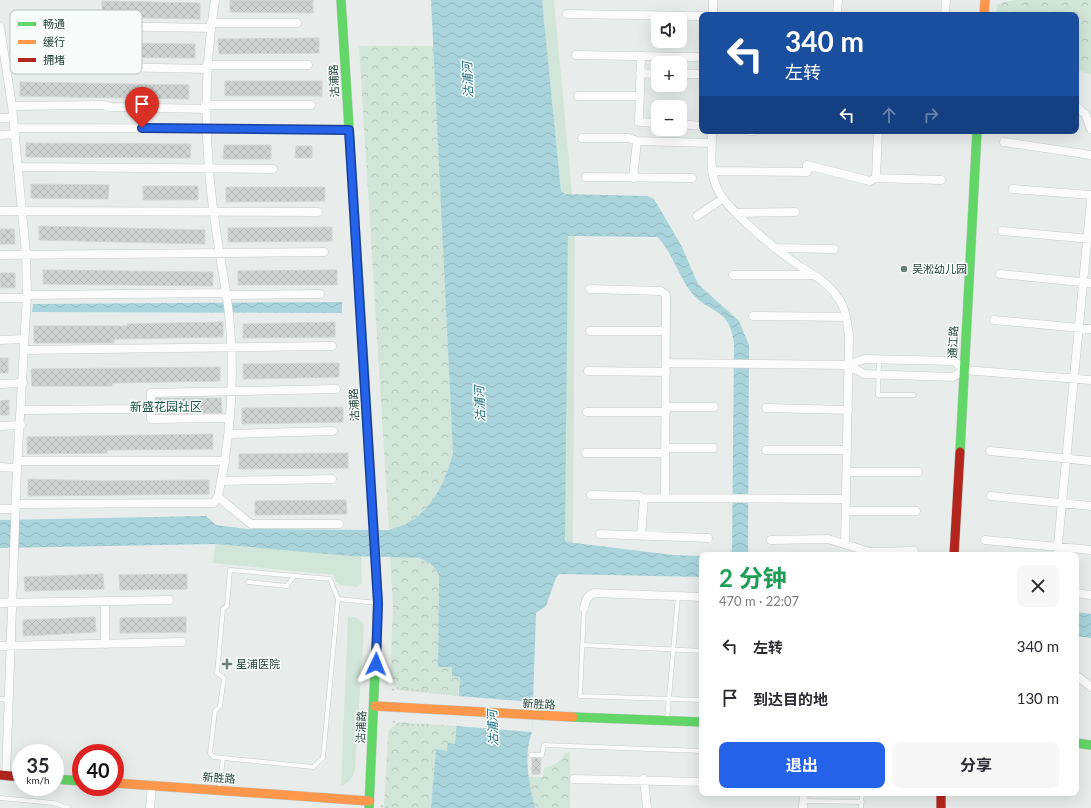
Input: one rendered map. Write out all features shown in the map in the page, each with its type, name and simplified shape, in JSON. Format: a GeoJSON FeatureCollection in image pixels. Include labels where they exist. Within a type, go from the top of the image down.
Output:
{"type":"FeatureCollection","features":[{"type":"Feature","properties":{"kind":"street"},"geometry":{"type":"LineString","coordinates":[[0,509],[16,510],[214,503],[218,497],[229,434],[231,348],[226,295],[208,168],[206,129],[207,67],[214,0]]}},
{"type":"Feature","properties":{"kind":"street","name":"沽浦路"},"geometry":{"type":"LineString","coordinates":[[341,0],[378,603],[375,706],[369,805]]}},
{"type":"Feature","properties":{"kind":"street"},"geometry":{"type":"LineString","coordinates":[[713,0],[713,12]]}},
{"type":"Feature","properties":{"kind":"street"},"geometry":{"type":"LineString","coordinates":[[837,12],[838,0]]}},
{"type":"Feature","properties":{"kind":"street"},"geometry":{"type":"LineString","coordinates":[[945,12],[946,0]]}},
{"type":"Feature","properties":{"kind":"street"},"geometry":{"type":"LineString","coordinates":[[984,12],[985,0]]}},
{"type":"Feature","properties":{"kind":"street"},"geometry":{"type":"LineString","coordinates":[[567,14],[699,16]]}},
{"type":"Feature","properties":{"kind":"street"},"geometry":{"type":"LineString","coordinates":[[142,26],[211,26],[297,23]]}},
{"type":"Feature","properties":{"kind":"street"},"geometry":{"type":"LineString","coordinates":[[0,31],[6,66],[4,77],[12,106],[15,131],[23,210],[27,296],[14,549],[9,700],[3,775]]}},
{"type":"Feature","properties":{"kind":"street"},"geometry":{"type":"LineString","coordinates":[[576,55],[696,57]]}},
{"type":"Feature","properties":{"kind":"street"},"geometry":{"type":"LineString","coordinates":[[641,56],[639,122],[651,123]]}},
{"type":"Feature","properties":{"kind":"street"},"geometry":{"type":"LineString","coordinates":[[142,67],[308,65]]}},
{"type":"Feature","properties":{"kind":"street"},"geometry":{"type":"LineString","coordinates":[[6,66],[10,66]]}},
{"type":"Feature","properties":{"kind":"street"},"geometry":{"type":"LineString","coordinates":[[640,74],[651,74]]}},
{"type":"Feature","properties":{"kind":"street"},"geometry":{"type":"LineString","coordinates":[[687,74],[699,74]]}},
{"type":"Feature","properties":{"kind":"street"},"geometry":{"type":"LineString","coordinates":[[578,96],[640,96]]}},
{"type":"Feature","properties":{"kind":"street"},"geometry":{"type":"LineString","coordinates":[[12,106],[103,105],[111,107],[206,107],[311,105]]}},
{"type":"Feature","properties":{"kind":"street"},"geometry":{"type":"LineString","coordinates":[[1079,109],[1090,120],[1091,129]]}},
{"type":"Feature","properties":{"kind":"street"},"geometry":{"type":"LineString","coordinates":[[0,118],[13,118]]}},
{"type":"Feature","properties":{"kind":"street"},"geometry":{"type":"LineString","coordinates":[[687,125],[699,126]]}},
{"type":"Feature","properties":{"kind":"street"},"geometry":{"type":"LineString","coordinates":[[0,135],[15,131],[206,129],[349,130]]}},
{"type":"Feature","properties":{"kind":"street"},"geometry":{"type":"LineString","coordinates":[[712,134],[712,171],[716,187],[722,199],[775,248],[827,285],[839,298],[846,317],[849,336],[845,544]]}},
{"type":"Feature","properties":{"kind":"street"},"geometry":{"type":"LineString","coordinates":[[876,178],[878,134]]}},
{"type":"Feature","properties":{"kind":"street","name":"通江路"},"geometry":{"type":"LineString","coordinates":[[954,552],[977,134]]}},
{"type":"Feature","properties":{"kind":"street"},"geometry":{"type":"LineString","coordinates":[[582,138],[629,138],[637,141],[712,143]]}},
{"type":"Feature","properties":{"kind":"street"},"geometry":{"type":"LineString","coordinates":[[633,178],[637,141]]}},
{"type":"Feature","properties":{"kind":"street"},"geometry":{"type":"LineString","coordinates":[[1004,142],[1091,155]]}},
{"type":"Feature","properties":{"kind":"street"},"geometry":{"type":"LineString","coordinates":[[712,171],[806,172],[807,164],[870,181],[876,178],[941,180]]}},
{"type":"Feature","properties":{"kind":"street"},"geometry":{"type":"LineString","coordinates":[[18,167],[273,169]]}},
{"type":"Feature","properties":{"kind":"street"},"geometry":{"type":"LineString","coordinates":[[586,177],[692,178]]}},
{"type":"Feature","properties":{"kind":"street"},"geometry":{"type":"LineString","coordinates":[[1013,188],[1091,196]]}},
{"type":"Feature","properties":{"kind":"street"},"geometry":{"type":"LineString","coordinates":[[697,216],[722,199]]}},
{"type":"Feature","properties":{"kind":"street"},"geometry":{"type":"LineString","coordinates":[[1057,552],[1078,328],[1087,282],[1091,204]]}},
{"type":"Feature","properties":{"kind":"street"},"geometry":{"type":"LineString","coordinates":[[0,211],[318,212]]}},
{"type":"Feature","properties":{"kind":"street"},"geometry":{"type":"LineString","coordinates":[[737,213],[795,212]]}},
{"type":"Feature","properties":{"kind":"street"},"geometry":{"type":"LineString","coordinates":[[1002,231],[1089,238]]}},
{"type":"Feature","properties":{"kind":"street"},"geometry":{"type":"LineString","coordinates":[[775,248],[834,249]]}},
{"type":"Feature","properties":{"kind":"street"},"geometry":{"type":"LineString","coordinates":[[0,255],[324,252]]}},
{"type":"Feature","properties":{"kind":"street"},"geometry":{"type":"LineString","coordinates":[[1000,274],[1087,282]]}},
{"type":"Feature","properties":{"kind":"street"},"geometry":{"type":"LineString","coordinates":[[733,276],[813,275]]}},
{"type":"Feature","properties":{"kind":"street"},"geometry":{"type":"LineString","coordinates":[[590,289],[661,291],[666,295],[664,355],[667,362],[665,498]]}},
{"type":"Feature","properties":{"kind":"street"},"geometry":{"type":"LineString","coordinates":[[0,298],[27,296],[320,294]]}},
{"type":"Feature","properties":{"kind":"street"},"geometry":{"type":"LineString","coordinates":[[754,316],[846,317]]}},
{"type":"Feature","properties":{"kind":"street"},"geometry":{"type":"LineString","coordinates":[[994,320],[1091,329]]}},
{"type":"Feature","properties":{"kind":"street"},"geometry":{"type":"LineString","coordinates":[[590,331],[665,331]]}},
{"type":"Feature","properties":{"kind":"street"},"geometry":{"type":"LineString","coordinates":[[0,340],[24,339]]}},
{"type":"Feature","properties":{"kind":"street"},"geometry":{"type":"LineString","coordinates":[[24,350],[332,346]]}},
{"type":"Feature","properties":{"kind":"street"},"geometry":{"type":"LineString","coordinates":[[667,362],[848,365],[865,359],[954,361],[964,370]]}},
{"type":"Feature","properties":{"kind":"street"},"geometry":{"type":"LineString","coordinates":[[848,365],[864,374],[878,375],[953,377],[964,370],[1091,380]]}},
{"type":"Feature","properties":{"kind":"street"},"geometry":{"type":"LineString","coordinates":[[588,371],[666,372]]}},
{"type":"Feature","properties":{"kind":"street"},"geometry":{"type":"LineString","coordinates":[[0,384],[23,383]]}},
{"type":"Feature","properties":{"kind":"street"},"geometry":{"type":"LineString","coordinates":[[230,418],[151,419],[151,393],[336,389]]}},
{"type":"Feature","properties":{"kind":"street"},"geometry":{"type":"LineString","coordinates":[[587,412],[714,407]]}},
{"type":"Feature","properties":{"kind":"street"},"geometry":{"type":"LineString","coordinates":[[766,408],[848,410]]}},
{"type":"Feature","properties":{"kind":"street"},"geometry":{"type":"LineString","coordinates":[[22,410],[151,409]]}},
{"type":"Feature","properties":{"kind":"street"},"geometry":{"type":"LineString","coordinates":[[0,426],[21,426]]}},
{"type":"Feature","properties":{"kind":"street"},"geometry":{"type":"LineString","coordinates":[[229,434],[333,431]]}},
{"type":"Feature","properties":{"kind":"street"},"geometry":{"type":"LineString","coordinates":[[586,453],[713,448]]}},
{"type":"Feature","properties":{"kind":"street"},"geometry":{"type":"LineString","coordinates":[[766,450],[847,450]]}},
{"type":"Feature","properties":{"kind":"street"},"geometry":{"type":"LineString","coordinates":[[990,451],[1091,460]]}},
{"type":"Feature","properties":{"kind":"street"},"geometry":{"type":"LineString","coordinates":[[0,468],[18,464],[225,461]]}},
{"type":"Feature","properties":{"kind":"street"},"geometry":{"type":"LineString","coordinates":[[847,472],[918,472]]}},
{"type":"Feature","properties":{"kind":"street"},"geometry":{"type":"LineString","coordinates":[[221,481],[332,479]]}},
{"type":"Feature","properties":{"kind":"street"},"geometry":{"type":"LineString","coordinates":[[591,495],[638,496],[644,498],[846,499]]}},
{"type":"Feature","properties":{"kind":"street"},"geometry":{"type":"LineString","coordinates":[[991,496],[1091,506]]}},
{"type":"Feature","properties":{"kind":"street"},"geometry":{"type":"LineString","coordinates":[[218,497],[251,524],[339,524]]}},
{"type":"Feature","properties":{"kind":"street"},"geometry":{"type":"LineString","coordinates":[[641,536],[644,498]]}},
{"type":"Feature","properties":{"kind":"street"},"geometry":{"type":"LineString","coordinates":[[846,511],[916,511]]}},
{"type":"Feature","properties":{"kind":"street"},"geometry":{"type":"LineString","coordinates":[[600,534],[708,538]]}},
{"type":"Feature","properties":{"kind":"street"},"geometry":{"type":"LineString","coordinates":[[771,540],[828,539],[870,552],[914,551]]}},
{"type":"Feature","properties":{"kind":"street"},"geometry":{"type":"LineString","coordinates":[[985,540],[1091,550]]}},
{"type":"Feature","properties":{"kind":"street"},"geometry":{"type":"LineString","coordinates":[[584,608],[586,600],[594,593],[699,598]]}},
{"type":"Feature","properties":{"kind":"street"},"geometry":{"type":"LineString","coordinates":[[1079,593],[1091,595]]}},
{"type":"Feature","properties":{"kind":"street"},"geometry":{"type":"LineString","coordinates":[[0,603],[169,600]]}},
{"type":"Feature","properties":{"kind":"street"},"geometry":{"type":"LineString","coordinates":[[105,601],[105,644]]}},
{"type":"Feature","properties":{"kind":"street"},"geometry":{"type":"LineString","coordinates":[[0,646],[182,642]]}},
{"type":"Feature","properties":{"kind":"street"},"geometry":{"type":"LineString","coordinates":[[1079,677],[1091,687]]}},
{"type":"Feature","properties":{"kind":"street","name":"新胜路"},"geometry":{"type":"LineString","coordinates":[[375,706],[533,716],[699,722]]}},
{"type":"Feature","properties":{"kind":"street"},"geometry":{"type":"LineString","coordinates":[[1079,743],[1091,744]]}},
{"type":"Feature","properties":{"kind":"street"},"geometry":{"type":"LineString","coordinates":[[574,779],[644,779],[699,782]]}},
{"type":"Feature","properties":{"kind":"street"},"geometry":{"type":"LineString","coordinates":[[644,779],[647,808]]}},
{"type":"Feature","properties":{"kind":"street","name":"新胜路"},"geometry":{"type":"LineString","coordinates":[[124,784],[219,790],[369,805]]}},
{"type":"Feature","properties":{"kind":"street"},"geometry":{"type":"LineString","coordinates":[[150,808],[152,786]]}},
{"type":"Feature","properties":{"kind":"street"},"geometry":{"type":"LineString","coordinates":[[941,796],[941,808]]}},
{"type":"Feature","properties":{"kind":"lane"},"geometry":{"type":"LineString","coordinates":[[879,359],[878,395],[914,396]]}},
{"type":"Feature","properties":{"kind":"lane"},"geometry":{"type":"LineString","coordinates":[[230,570],[330,579],[338,600],[323,758],[319,764],[314,767],[222,758],[214,756],[210,753],[215,711],[220,706],[224,678],[217,673],[223,609],[227,606],[230,570]]}},
{"type":"Feature","properties":{"kind":"lane"},"geometry":{"type":"LineString","coordinates":[[248,582],[287,586],[294,576]]}},
{"type":"Feature","properties":{"kind":"lane"},"geometry":{"type":"LineString","coordinates":[[666,720],[678,596]]}},
{"type":"Feature","properties":{"kind":"lane"},"geometry":{"type":"LineString","coordinates":[[338,600],[378,603]]}},
{"type":"Feature","properties":{"kind":"lane"},"geometry":{"type":"LineString","coordinates":[[584,608],[580,696],[699,700]]}},
{"type":"Feature","properties":{"kind":"lane"},"geometry":{"type":"LineString","coordinates":[[583,645],[699,651]]}},
{"type":"Feature","properties":{"kind":"lane"},"geometry":{"type":"LineString","coordinates":[[0,699],[9,700]]}},
{"type":"Feature","properties":{"kind":"lane"},"geometry":{"type":"LineString","coordinates":[[531,755],[542,755],[544,745],[699,751]]}},
{"type":"Feature","properties":{"kind":"lane"},"geometry":{"type":"LineString","coordinates":[[219,790],[222,758]]}},
{"type":"Feature","properties":{"kind":"lane"},"geometry":{"type":"LineString","coordinates":[[862,796],[862,808]]}},
{"type":"Feature","properties":{"kind":"lane"},"geometry":{"type":"LineString","coordinates":[[0,798],[54,803],[68,808]]}},
{"type":"Feature","properties":{"kind":"lane"},"geometry":{"type":"LineString","coordinates":[[803,801],[862,802]]}},
{"type":"Feature","properties":{"kind":"path"},"geometry":{"type":"LineString","coordinates":[[392,690],[397,688],[427,691]]}},
{"type":"Feature","properties":{"kind":"path"},"geometry":{"type":"LineString","coordinates":[[393,721],[397,724],[428,726]]}},
{"type":"Feature","properties":{"kind":"path"},"geometry":{"type":"LineString","coordinates":[[381,806],[389,808]]}},
{"type":"Feature","properties":{"kind":"green space"},"geometry":{"type":"Polygon","coordinates":[[[542,0],[554,0],[572,194],[565,194],[561,190],[542,0]]]}},
{"type":"Feature","properties":{"kind":"green space"},"geometry":{"type":"Polygon","coordinates":[[[1015,0],[1091,0],[1091,74],[1079,71],[1079,12],[996,12],[997,4],[1015,0]]]}},
{"type":"Feature","properties":{"kind":"green space"},"geometry":{"type":"Polygon","coordinates":[[[359,46],[434,46],[453,453],[443,483],[426,509],[408,523],[389,530],[359,46]]]}},
{"type":"Feature","properties":{"kind":"green space"},"geometry":{"type":"Polygon","coordinates":[[[569,235],[575,235],[573,543],[567,542],[564,536],[569,235]]]}},
{"type":"Feature","properties":{"kind":"green space"},"geometry":{"type":"Polygon","coordinates":[[[215,544],[361,556],[362,583],[357,587],[341,585],[335,581],[334,575],[213,563],[215,544]]]}},
{"type":"Feature","properties":{"kind":"green space"},"geometry":{"type":"Polygon","coordinates":[[[390,557],[419,559],[431,564],[436,569],[439,576],[438,667],[452,667],[460,677],[458,696],[398,690],[390,682],[393,605],[390,557]]]}},
{"type":"Feature","properties":{"kind":"green space"},"geometry":{"type":"Polygon","coordinates":[[[348,616],[358,618],[364,625],[355,770],[350,780],[341,786],[348,616]]]}},
{"type":"Feature","properties":{"kind":"green space"},"geometry":{"type":"Polygon","coordinates":[[[399,722],[456,726],[455,744],[447,751],[436,750],[431,808],[384,808],[389,730],[399,722]]]}},
{"type":"Feature","properties":{"kind":"green space"},"geometry":{"type":"Polygon","coordinates":[[[570,752],[570,808],[535,808],[527,777],[543,777],[544,768],[556,763],[565,753],[570,752]]]}},
{"type":"Feature","properties":{"kind":"water","name":"沽浦河"},"geometry":{"type":"Polygon","coordinates":[[[431,0],[542,0],[561,191],[565,194],[648,196],[654,199],[681,245],[698,284],[739,321],[749,345],[749,552],[731,552],[734,344],[732,332],[728,323],[718,312],[698,299],[691,292],[666,248],[657,237],[568,236],[565,540],[567,542],[673,555],[699,556],[699,577],[559,574],[556,578],[546,606],[536,613],[532,732],[529,741],[527,760],[535,808],[431,808],[436,749],[447,751],[448,743],[455,744],[460,677],[452,676],[452,667],[438,667],[439,576],[433,566],[425,561],[418,558],[351,556],[215,544],[0,548],[0,520],[206,516],[216,525],[247,529],[389,530],[405,525],[418,516],[432,501],[443,483],[453,453],[431,0]]]}},
{"type":"Feature","properties":{"kind":"water"},"geometry":{"type":"Polygon","coordinates":[[[342,302],[342,313],[32,312],[33,304],[342,302]]]}},
{"type":"Feature","properties":{"kind":"water"},"geometry":{"type":"Polygon","coordinates":[[[1079,612],[1091,614],[1091,638],[1079,636],[1079,612]]]}},
{"type":"Feature","properties":{"kind":"pier"},"geometry":{"type":"Polygon","coordinates":[[[458,696],[533,702],[532,732],[456,726],[458,696]]]}},
{"type":"Feature","properties":{"kind":"building"},"geometry":{"type":"Polygon","coordinates":[[[230,0],[313,0],[313,13],[230,12],[230,0]]]}},
{"type":"Feature","properties":{"kind":"building"},"geometry":{"type":"Polygon","coordinates":[[[102,1],[200,3],[200,19],[142,18],[142,10],[102,10],[102,1]]]}},
{"type":"Feature","properties":{"kind":"building"},"geometry":{"type":"Polygon","coordinates":[[[319,38],[319,53],[219,54],[218,39],[319,38]]]}},
{"type":"Feature","properties":{"kind":"building"},"geometry":{"type":"Polygon","coordinates":[[[142,43],[195,44],[195,58],[142,57],[142,43]]]}},
{"type":"Feature","properties":{"kind":"building"},"geometry":{"type":"Polygon","coordinates":[[[225,81],[322,81],[322,96],[225,96],[225,81]]]}},
{"type":"Feature","properties":{"kind":"building"},"geometry":{"type":"Polygon","coordinates":[[[20,82],[189,85],[189,99],[20,96],[20,82]]]}},
{"type":"Feature","properties":{"kind":"building"},"geometry":{"type":"Polygon","coordinates":[[[26,143],[191,144],[190,158],[26,157],[26,143]]]}},
{"type":"Feature","properties":{"kind":"building"},"geometry":{"type":"Polygon","coordinates":[[[224,145],[271,145],[271,159],[223,159],[224,145]]]}},
{"type":"Feature","properties":{"kind":"building"},"geometry":{"type":"Polygon","coordinates":[[[296,146],[312,146],[312,158],[295,158],[296,146]]]}},
{"type":"Feature","properties":{"kind":"building"},"geometry":{"type":"Polygon","coordinates":[[[31,184],[109,185],[108,199],[31,198],[31,184]]]}},
{"type":"Feature","properties":{"kind":"building"},"geometry":{"type":"Polygon","coordinates":[[[143,186],[198,186],[198,200],[143,200],[143,186]]]}},
{"type":"Feature","properties":{"kind":"building"},"geometry":{"type":"Polygon","coordinates":[[[226,187],[325,187],[325,201],[226,202],[226,187]]]}},
{"type":"Feature","properties":{"kind":"building"},"geometry":{"type":"Polygon","coordinates":[[[39,226],[205,230],[205,244],[39,240],[39,226]]]}},
{"type":"Feature","properties":{"kind":"building"},"geometry":{"type":"Polygon","coordinates":[[[332,227],[332,241],[228,242],[228,228],[332,227]]]}},
{"type":"Feature","properties":{"kind":"building"},"geometry":{"type":"Polygon","coordinates":[[[0,229],[14,229],[15,244],[0,244],[0,229]]]}},
{"type":"Feature","properties":{"kind":"building"},"geometry":{"type":"Polygon","coordinates":[[[43,270],[213,272],[213,286],[43,284],[43,270]]]}},
{"type":"Feature","properties":{"kind":"building"},"geometry":{"type":"Polygon","coordinates":[[[337,270],[337,285],[238,285],[238,271],[337,270]]]}},
{"type":"Feature","properties":{"kind":"building"},"geometry":{"type":"Polygon","coordinates":[[[0,273],[15,273],[15,288],[0,288],[0,273]]]}},
{"type":"Feature","properties":{"kind":"building"},"geometry":{"type":"Polygon","coordinates":[[[223,322],[223,337],[114,339],[114,343],[34,343],[34,326],[127,326],[127,324],[223,322]]]}},
{"type":"Feature","properties":{"kind":"building"},"geometry":{"type":"Polygon","coordinates":[[[335,322],[335,337],[243,338],[243,324],[335,322]]]}},
{"type":"Feature","properties":{"kind":"building"},"geometry":{"type":"Polygon","coordinates":[[[0,358],[8,358],[8,373],[0,373],[0,358]]]}},
{"type":"Feature","properties":{"kind":"building"},"geometry":{"type":"Polygon","coordinates":[[[339,363],[339,377],[243,379],[243,364],[339,363]]]}},
{"type":"Feature","properties":{"kind":"building"},"geometry":{"type":"Polygon","coordinates":[[[220,367],[220,381],[112,383],[112,386],[32,386],[31,369],[220,367]]]}},
{"type":"Feature","properties":{"kind":"building"},"geometry":{"type":"Polygon","coordinates":[[[156,398],[221,398],[222,413],[156,413],[156,398]]]}},
{"type":"Feature","properties":{"kind":"building"},"geometry":{"type":"Polygon","coordinates":[[[9,400],[9,415],[0,415],[0,401],[9,400]]]}},
{"type":"Feature","properties":{"kind":"building"},"geometry":{"type":"Polygon","coordinates":[[[343,407],[343,422],[242,424],[242,408],[343,407]]]}},
{"type":"Feature","properties":{"kind":"building"},"geometry":{"type":"Polygon","coordinates":[[[213,434],[213,449],[107,450],[107,453],[27,454],[27,437],[213,434]]]}},
{"type":"Feature","properties":{"kind":"building"},"geometry":{"type":"Polygon","coordinates":[[[348,453],[348,468],[239,469],[239,454],[348,453]]]}},
{"type":"Feature","properties":{"kind":"building"},"geometry":{"type":"Polygon","coordinates":[[[28,479],[102,481],[209,480],[209,494],[28,496],[28,479]]]}},
{"type":"Feature","properties":{"kind":"building"},"geometry":{"type":"Polygon","coordinates":[[[346,500],[347,514],[255,515],[255,501],[346,500]]]}},
{"type":"Feature","properties":{"kind":"building"},"geometry":{"type":"Polygon","coordinates":[[[103,574],[104,589],[25,591],[24,577],[103,574]]]}},
{"type":"Feature","properties":{"kind":"building"},"geometry":{"type":"Polygon","coordinates":[[[187,574],[187,589],[120,590],[119,575],[187,574]]]}},
{"type":"Feature","properties":{"kind":"building"},"geometry":{"type":"Polygon","coordinates":[[[95,617],[96,632],[23,636],[23,620],[95,617]]]}},
{"type":"Feature","properties":{"kind":"building"},"geometry":{"type":"Polygon","coordinates":[[[186,617],[186,632],[120,633],[120,618],[186,617]]]}},
{"type":"Feature","properties":{"kind":"building"},"geometry":{"type":"Polygon","coordinates":[[[532,758],[541,759],[540,774],[532,774],[532,758]]]}},
{"type":"Feature","properties":{"kind":"traffic: fast"},"geometry":{"type":"LineString","coordinates":[[341,0],[367,416]]}},
{"type":"Feature","properties":{"kind":"traffic: fast"},"geometry":{"type":"LineString","coordinates":[[960,452],[977,134]]}},
{"type":"Feature","properties":{"kind":"traffic: fast"},"geometry":{"type":"LineString","coordinates":[[369,808],[377,624]]}},
{"type":"Feature","properties":{"kind":"traffic: fast"},"geometry":{"type":"LineString","coordinates":[[573,717],[699,722]]}},
{"type":"Feature","properties":{"kind":"traffic: fast"},"geometry":{"type":"LineString","coordinates":[[1079,743],[1091,745]]}},
{"type":"Feature","properties":{"kind":"traffic: fast"},"geometry":{"type":"LineString","coordinates":[[64,780],[72,780]]}},
{"type":"Feature","properties":{"kind":"traffic: slow"},"geometry":{"type":"LineString","coordinates":[[984,12],[985,0]]}},
{"type":"Feature","properties":{"kind":"traffic: slow"},"geometry":{"type":"LineString","coordinates":[[367,416],[378,603],[377,624]]}},
{"type":"Feature","properties":{"kind":"traffic: slow"},"geometry":{"type":"LineString","coordinates":[[375,706],[573,717]]}},
{"type":"Feature","properties":{"kind":"traffic: slow"},"geometry":{"type":"LineString","coordinates":[[124,784],[369,801]]}},
{"type":"Feature","properties":{"kind":"traffic: jam"},"geometry":{"type":"LineString","coordinates":[[954,552],[960,452]]}},
{"type":"Feature","properties":{"kind":"traffic: jam"},"geometry":{"type":"LineString","coordinates":[[0,775],[12,776]]}},
{"type":"Feature","properties":{"kind":"traffic: jam"},"geometry":{"type":"LineString","coordinates":[[941,796],[941,808]]}},
{"type":"Feature","properties":{"kind":"place","name":"吴淞幼儿园"},"geometry":{"type":"Point","coordinates":[904,269]}},
{"type":"Feature","properties":{"kind":"place","name":"星浦医院"},"geometry":{"type":"Point","coordinates":[227,664]}},
{"type":"Feature","properties":{"kind":"district","name":"新盛花园社区"},"geometry":{"type":"Point","coordinates":[166,407]}},
{"type":"Feature","properties":{"kind":"route"},"geometry":{"type":"LineString","coordinates":[[142,128],[349,130],[378,603],[376,664]]}}]}
